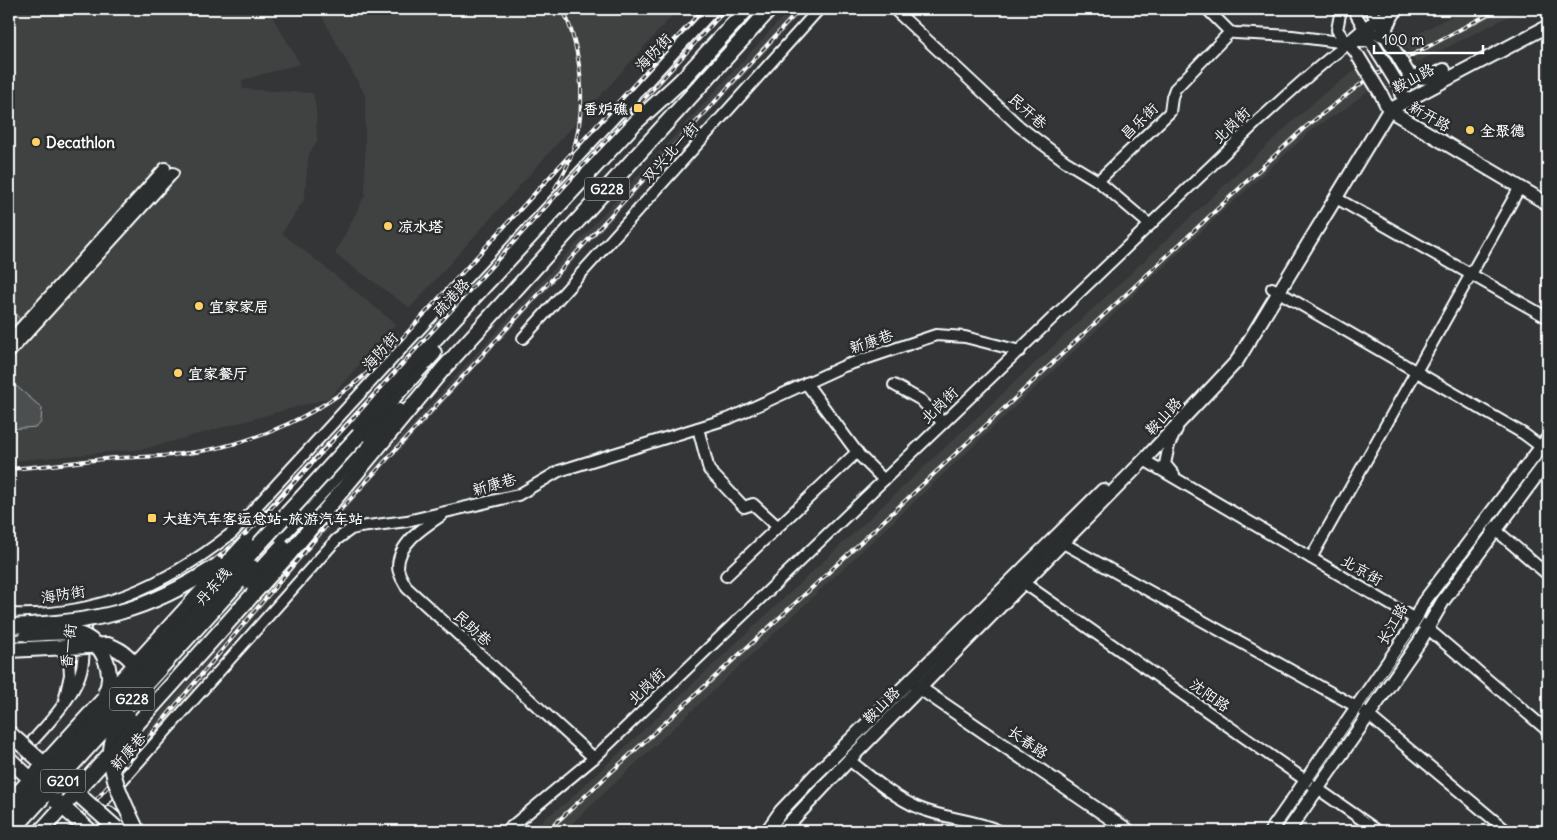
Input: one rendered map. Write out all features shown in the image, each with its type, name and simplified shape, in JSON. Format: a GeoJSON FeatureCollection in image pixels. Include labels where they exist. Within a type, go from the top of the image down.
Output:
{"type":"FeatureCollection","features":[{"type":"Feature","properties":{"kind":"highway","name":"疏港路"},"geometry":{"type":"LineString","coordinates":[[246,543],[355,432],[747,9]]}},
{"type":"Feature","properties":{"kind":"highway","name":"G228"},"geometry":{"type":"LineString","coordinates":[[443,369],[770,9]]}},
{"type":"Feature","properties":{"kind":"highway"},"geometry":{"type":"LineString","coordinates":[[41,831],[285,550],[333,489],[376,451],[443,369]]}},
{"type":"Feature","properties":{"kind":"highway","name":"丹东线"},"geometry":{"type":"LineString","coordinates":[[12,831],[366,442],[443,369]]}},
{"type":"Feature","properties":{"kind":"highway"},"geometry":{"type":"LineString","coordinates":[[9,818],[355,432]]}},
{"type":"Feature","properties":{"kind":"highway"},"geometry":{"type":"LineString","coordinates":[[9,803],[246,543]]}},
{"type":"Feature","properties":{"kind":"highway","name":"丹东线"},"geometry":{"type":"LineString","coordinates":[[9,626],[76,622],[136,608],[196,580],[246,543]]}},
{"type":"Feature","properties":{"kind":"highway"},"geometry":{"type":"LineString","coordinates":[[137,831],[113,768],[112,742],[117,730],[285,550]]}},
{"type":"Feature","properties":{"kind":"highway"},"geometry":{"type":"LineString","coordinates":[[9,634],[72,634],[88,639],[101,652],[109,667],[110,684],[102,701]]}},
{"type":"Feature","properties":{"kind":"highway"},"geometry":{"type":"LineString","coordinates":[[9,650],[98,644],[116,648],[129,658],[137,671],[138,683],[131,701]]}},
{"type":"Feature","properties":{"kind":"highway","name":"G201"},"geometry":{"type":"LineString","coordinates":[[9,733],[120,831]]}},
{"type":"Feature","properties":{"kind":"highway","name":"G201"},"geometry":{"type":"LineString","coordinates":[[14,758],[90,831]]}},
{"type":"Feature","properties":{"kind":"main road","name":"北岗街"},"geometry":{"type":"LineString","coordinates":[[1348,43],[1366,32],[1377,21],[1397,10]]}},
{"type":"Feature","properties":{"kind":"main road"},"geometry":{"type":"LineString","coordinates":[[1397,10],[1386,27],[1387,38],[1408,72],[1400,93]]}},
{"type":"Feature","properties":{"kind":"main road","name":"鞍山路"},"geometry":{"type":"LineString","coordinates":[[1408,72],[1422,79],[1429,78],[1548,16]]}},
{"type":"Feature","properties":{"kind":"main road","name":"鞍山路"},"geometry":{"type":"LineString","coordinates":[[782,831],[849,760],[1144,460],[1237,361],[1275,290],[1376,115],[1385,103],[1400,93],[1548,26]]}},
{"type":"Feature","properties":{"kind":"main road"},"geometry":{"type":"LineString","coordinates":[[1374,45],[1400,93],[1408,118],[1415,126]]}},
{"type":"Feature","properties":{"kind":"main road"},"geometry":{"type":"LineString","coordinates":[[1358,56],[1385,103]]}},
{"type":"Feature","properties":{"kind":"main road"},"geometry":{"type":"LineString","coordinates":[[1400,93],[1429,78]]}},
{"type":"Feature","properties":{"kind":"main road","name":"鞍山路"},"geometry":{"type":"LineString","coordinates":[[766,831],[781,811],[909,681],[1112,481],[1224,364],[1336,198],[1385,103]]}},
{"type":"Feature","properties":{"kind":"main road","name":"新开路"},"geometry":{"type":"LineString","coordinates":[[1385,103],[1415,126],[1548,204]]}},
{"type":"Feature","properties":{"kind":"main road","name":"长江路"},"geometry":{"type":"LineString","coordinates":[[1271,831],[1409,632],[1423,603],[1546,446]]}},
{"type":"Feature","properties":{"kind":"main road","name":"长江路"},"geometry":{"type":"LineString","coordinates":[[1288,831],[1420,641],[1443,601],[1548,460]]}},
{"type":"Feature","properties":{"kind":"main road","name":"长春路"},"geometry":{"type":"LineString","coordinates":[[909,681],[1129,831]]}},
{"type":"Feature","properties":{"kind":"main road"},"geometry":{"type":"LineString","coordinates":[[9,726],[14,758],[98,831]]}},
{"type":"Feature","properties":{"kind":"main road"},"geometry":{"type":"LineString","coordinates":[[9,741],[14,758],[82,831]]}},
{"type":"Feature","properties":{"kind":"main road"},"geometry":{"type":"LineString","coordinates":[[14,758],[100,805],[130,831]]}},
{"type":"Feature","properties":{"kind":"main road"},"geometry":{"type":"LineString","coordinates":[[14,758],[112,831]]}},
{"type":"Feature","properties":{"kind":"main road"},"geometry":{"type":"LineString","coordinates":[[100,805],[112,831]]}},
{"type":"Feature","properties":{"kind":"street","name":"海防街"},"geometry":{"type":"LineString","coordinates":[[9,614],[54,613],[94,605],[156,584],[193,562],[242,524],[714,9]]}},
{"type":"Feature","properties":{"kind":"street","name":"双兴北一街"},"geometry":{"type":"LineString","coordinates":[[523,338],[819,9]]}},
{"type":"Feature","properties":{"kind":"street","name":"民开巷"},"geometry":{"type":"LineString","coordinates":[[894,9],[1019,126],[1065,161],[1098,181],[1150,225]]}},
{"type":"Feature","properties":{"kind":"street"},"geometry":{"type":"LineString","coordinates":[[1207,9],[1230,32],[1348,43],[1368,41],[1374,45]]}},
{"type":"Feature","properties":{"kind":"street"},"geometry":{"type":"LineString","coordinates":[[1325,63],[1335,41],[1341,9]]}},
{"type":"Feature","properties":{"kind":"street"},"geometry":{"type":"LineString","coordinates":[[1370,9],[1387,38]]}},
{"type":"Feature","properties":{"kind":"street"},"geometry":{"type":"LineString","coordinates":[[1353,10],[1374,45]]}},
{"type":"Feature","properties":{"kind":"street"},"geometry":{"type":"LineString","coordinates":[[1337,30],[1358,56]]}},
{"type":"Feature","properties":{"kind":"street","name":"昌乐街"},"geometry":{"type":"LineString","coordinates":[[1098,181],[1170,112],[1175,89],[1230,32]]}},
{"type":"Feature","properties":{"kind":"street"},"geometry":{"type":"LineString","coordinates":[[1366,32],[1387,38]]}},
{"type":"Feature","properties":{"kind":"street","name":"北岗街"},"geometry":{"type":"LineString","coordinates":[[506,831],[594,758],[1259,120],[1348,43]]}},
{"type":"Feature","properties":{"kind":"street"},"geometry":{"type":"LineString","coordinates":[[9,341],[169,171],[9,353]]}},
{"type":"Feature","properties":{"kind":"street"},"geometry":{"type":"LineString","coordinates":[[1311,558],[1520,187]]}},
{"type":"Feature","properties":{"kind":"street"},"geometry":{"type":"LineString","coordinates":[[1336,198],[1548,318]]}},
{"type":"Feature","properties":{"kind":"street"},"geometry":{"type":"LineString","coordinates":[[1275,290],[1546,446]]}},
{"type":"Feature","properties":{"kind":"street","name":"新康巷"},"geometry":{"type":"LineString","coordinates":[[100,805],[343,534],[360,527],[407,521],[518,495],[559,471],[730,418],[844,366],[936,335],[965,337],[1020,351]]}},
{"type":"Feature","properties":{"kind":"street"},"geometry":{"type":"LineString","coordinates":[[806,383],[857,452],[884,480]]}},
{"type":"Feature","properties":{"kind":"street"},"geometry":{"type":"LineString","coordinates":[[894,386],[921,400],[944,423]]}},
{"type":"Feature","properties":{"kind":"street"},"geometry":{"type":"LineString","coordinates":[[1177,480],[1165,464],[1169,445],[1180,422]]}},
{"type":"Feature","properties":{"kind":"street"},"geometry":{"type":"LineString","coordinates":[[698,428],[709,470],[744,506],[753,504],[777,526]]}},
{"type":"Feature","properties":{"kind":"street"},"geometry":{"type":"LineString","coordinates":[[726,576],[857,452]]}},
{"type":"Feature","properties":{"kind":"street","name":"北京街"},"geometry":{"type":"LineString","coordinates":[[1144,460],[1416,618],[1548,731]]}},
{"type":"Feature","properties":{"kind":"street","name":"民助巷"},"geometry":{"type":"LineString","coordinates":[[448,512],[421,529],[407,544],[400,556],[398,569],[407,588],[594,758]]}},
{"type":"Feature","properties":{"kind":"street"},"geometry":{"type":"LineString","coordinates":[[407,521],[411,526],[411,534],[407,544]]}},
{"type":"Feature","properties":{"kind":"street"},"geometry":{"type":"LineString","coordinates":[[1486,522],[1548,573]]}},
{"type":"Feature","properties":{"kind":"street"},"geometry":{"type":"LineString","coordinates":[[1063,543],[1358,708],[1507,831]]}},
{"type":"Feature","properties":{"kind":"street","name":"沈阳路"},"geometry":{"type":"LineString","coordinates":[[1024,583],[1378,831]]}},
{"type":"Feature","properties":{"kind":"street","name":"香一街"},"geometry":{"type":"LineString","coordinates":[[61,707],[78,681],[84,660],[84,624],[94,605]]}},
{"type":"Feature","properties":{"kind":"street","name":"香一街"},"geometry":{"type":"LineString","coordinates":[[54,613],[67,629],[70,675],[68,691],[61,707]]}},
{"type":"Feature","properties":{"kind":"street"},"geometry":{"type":"LineString","coordinates":[[14,758],[61,707]]}},
{"type":"Feature","properties":{"kind":"street"},"geometry":{"type":"LineString","coordinates":[[849,760],[896,796],[920,808],[981,823],[1000,831]]}},
{"type":"Feature","properties":{"kind":"shaded area"},"geometry":{"type":"Polygon","coordinates":[[[9,9],[268,9],[300,64],[242,80],[243,89],[313,93],[316,109],[317,142],[309,154],[304,200],[282,233],[396,324],[329,398],[144,449],[9,461],[9,9]]]}},
{"type":"Feature","properties":{"kind":"shaded area"},"geometry":{"type":"Polygon","coordinates":[[[318,9],[678,9],[410,308],[335,254],[365,195],[365,95],[318,9]]]}},
{"type":"Feature","properties":{"kind":"shaded area"},"geometry":{"type":"Polygon","coordinates":[[[790,9],[805,9],[334,522],[335,524],[315,544],[140,753],[133,747],[355,487],[790,9]]]}},
{"type":"Feature","properties":{"kind":"shaded area"},"geometry":{"type":"Polygon","coordinates":[[[1465,9],[1523,9],[1416,63],[1402,42],[1465,9]]]}},
{"type":"Feature","properties":{"kind":"shaded area"},"geometry":{"type":"Polygon","coordinates":[[[1360,67],[1373,87],[1342,111],[1315,127],[1220,214],[564,831],[528,831],[568,801],[1291,123],[1322,95],[1360,67]]]}},
{"type":"Feature","properties":{"kind":"shaded area"},"geometry":{"type":"Polygon","coordinates":[[[9,306],[20,320],[9,332],[9,306]]]}},
{"type":"Feature","properties":{"kind":"shaded area"},"geometry":{"type":"Polygon","coordinates":[[[9,380],[42,408],[41,422],[37,427],[9,429],[9,380]]]}},
{"type":"Feature","properties":{"kind":"tram line"},"geometry":{"type":"LineString","coordinates":[[1278,831],[1412,636],[1439,593],[1548,448]]}},
{"type":"Feature","properties":{"kind":"railway"},"geometry":{"type":"LineString","coordinates":[[555,188],[566,168],[574,146],[581,100],[577,53],[563,9]]}},
{"type":"Feature","properties":{"kind":"railway"},"geometry":{"type":"LineString","coordinates":[[9,469],[115,458],[172,455],[231,445],[260,436],[287,424],[339,395],[385,357],[703,9]]}},
{"type":"Feature","properties":{"kind":"railway"},"geometry":{"type":"LineString","coordinates":[[9,628],[45,628],[80,623],[114,614],[178,585],[235,543],[261,519],[726,9]]}},
{"type":"Feature","properties":{"kind":"railway"},"geometry":{"type":"LineString","coordinates":[[67,831],[92,805],[332,519],[800,9]]}},
{"type":"Feature","properties":{"kind":"railway"},"geometry":{"type":"LineString","coordinates":[[547,831],[815,585],[1303,129],[1366,80],[1498,9]]}},
{"type":"Feature","properties":{"kind":"place","name":"香炉礁"},"geometry":{"type":"Point","coordinates":[638,108]}},
{"type":"Feature","properties":{"kind":"place","name":"全聚德"},"geometry":{"type":"Point","coordinates":[1470,130]}},
{"type":"Feature","properties":{"kind":"place","name":"Decathlon"},"geometry":{"type":"Point","coordinates":[36,142]}},
{"type":"Feature","properties":{"kind":"place","name":"凉水塔"},"geometry":{"type":"Point","coordinates":[388,226]}},
{"type":"Feature","properties":{"kind":"place","name":"宜家家居"},"geometry":{"type":"Point","coordinates":[199,306]}},
{"type":"Feature","properties":{"kind":"place","name":"宜家餐厅"},"geometry":{"type":"Point","coordinates":[178,373]}},
{"type":"Feature","properties":{"kind":"place","name":"大连汽车客运总站-旅游汽车站"},"geometry":{"type":"Point","coordinates":[152,518]}}]}
